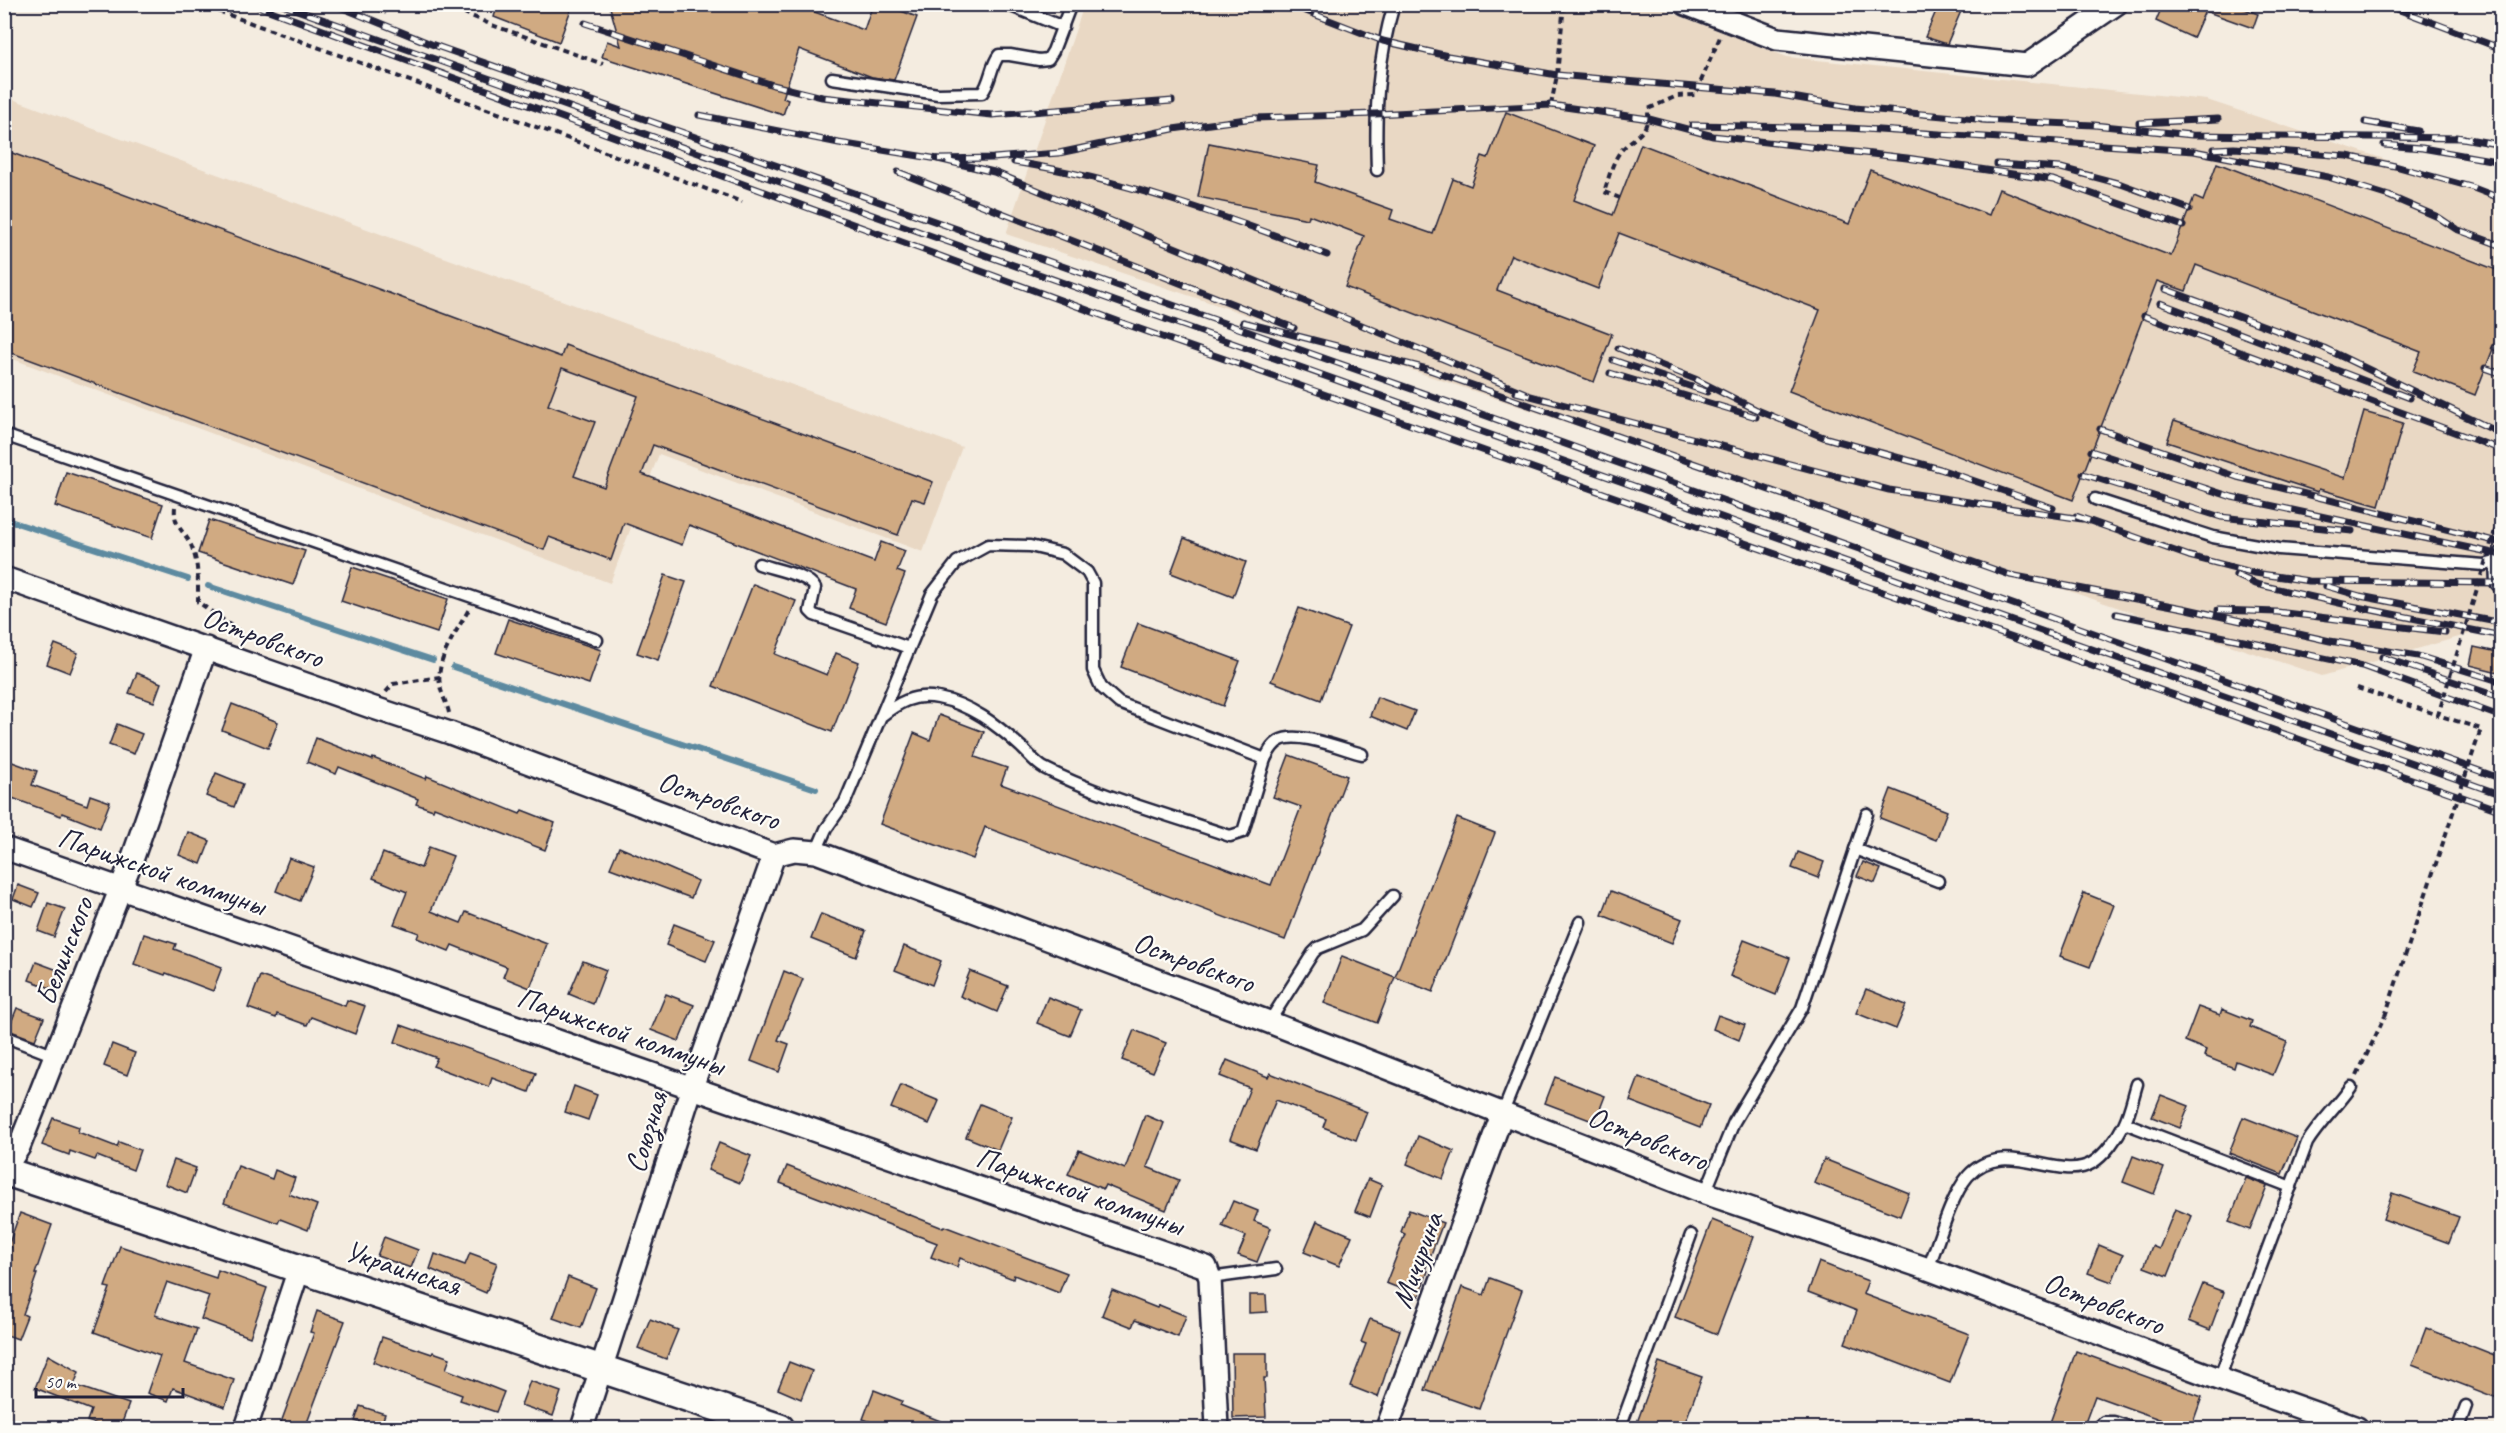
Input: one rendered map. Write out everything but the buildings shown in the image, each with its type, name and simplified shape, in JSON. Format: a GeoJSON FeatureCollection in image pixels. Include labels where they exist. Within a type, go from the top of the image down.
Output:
{"type":"FeatureCollection","features":[{"type":"Feature","properties":{"kind":"street"},"geometry":{"type":"LineString","coordinates":[[1686,4],[1777,39],[2027,65],[2116,4]]}},
{"type":"Feature","properties":{"kind":"street","name":"Островского"},"geometry":{"type":"LineString","coordinates":[[4,578],[450,733],[774,855],[794,850],[816,852],[1269,1022],[1705,1193],[1928,1269],[2219,1379],[2357,1428]]}},
{"type":"Feature","properties":{"kind":"street","name":"Белинского"},"geometry":{"type":"LineString","coordinates":[[4,1171],[20,1146],[120,889],[206,648]]}},
{"type":"Feature","properties":{"kind":"street","name":"Парижской коммуны"},"geometry":{"type":"LineString","coordinates":[[4,848],[1206,1267],[1210,1278]]}},
{"type":"Feature","properties":{"kind":"street","name":"Союзная"},"geometry":{"type":"LineString","coordinates":[[582,1428],[603,1369],[692,1087],[774,855]]}},
{"type":"Feature","properties":{"kind":"street","name":"Мичурина"},"geometry":{"type":"LineString","coordinates":[[1387,1428],[1503,1112]]}},
{"type":"Feature","properties":{"kind":"street","name":"Украинская"},"geometry":{"type":"LineString","coordinates":[[4,1171],[780,1428]]}},
{"type":"Feature","properties":{"kind":"street"},"geometry":{"type":"LineString","coordinates":[[246,1428],[299,1269]]}},
{"type":"Feature","properties":{"kind":"street"},"geometry":{"type":"LineString","coordinates":[[1210,1278],[1217,1428]]}},
{"type":"Feature","properties":{"kind":"lane"},"geometry":{"type":"LineString","coordinates":[[1006,4],[1064,27]]}},
{"type":"Feature","properties":{"kind":"lane"},"geometry":{"type":"LineString","coordinates":[[832,78],[938,94],[978,94],[985,90],[993,65],[999,56],[1010,55],[1039,60],[1047,58],[1053,51],[1064,27],[1071,4]]}},
{"type":"Feature","properties":{"kind":"lane"},"geometry":{"type":"LineString","coordinates":[[1377,170],[1375,114],[1377,81],[1383,41],[1394,4]]}},
{"type":"Feature","properties":{"kind":"lane"},"geometry":{"type":"LineString","coordinates":[[4,435],[597,640]]}},
{"type":"Feature","properties":{"kind":"lane"},"geometry":{"type":"LineString","coordinates":[[2095,499],[2213,537],[2279,549],[2484,565],[2495,562]]}},
{"type":"Feature","properties":{"kind":"lane"},"geometry":{"type":"LineString","coordinates":[[816,852],[826,829],[845,802],[909,648],[939,583],[957,562],[988,545],[1030,546],[1063,554],[1087,572],[1093,583],[1093,670],[1095,678],[1119,703],[1265,759]]}},
{"type":"Feature","properties":{"kind":"lane"},"geometry":{"type":"LineString","coordinates":[[2502,551],[2495,562],[2496,584],[2502,590]]}},
{"type":"Feature","properties":{"kind":"lane"},"geometry":{"type":"LineString","coordinates":[[759,564],[812,583],[815,588],[810,611],[814,615],[909,648]]}},
{"type":"Feature","properties":{"kind":"lane"},"geometry":{"type":"LineString","coordinates":[[880,717],[908,698],[935,697],[951,701],[986,718],[1041,767],[1089,787],[1230,836],[1243,832],[1265,759],[1272,746],[1281,739],[1295,736],[1362,754]]}},
{"type":"Feature","properties":{"kind":"lane"},"geometry":{"type":"LineString","coordinates":[[1705,1193],[1734,1122],[1802,1008],[1867,814]]}},
{"type":"Feature","properties":{"kind":"lane"},"geometry":{"type":"LineString","coordinates":[[1855,849],[1938,881]]}},
{"type":"Feature","properties":{"kind":"lane"},"geometry":{"type":"LineString","coordinates":[[1269,1022],[1313,953],[1318,948],[1362,930],[1393,896]]}},
{"type":"Feature","properties":{"kind":"lane"},"geometry":{"type":"LineString","coordinates":[[1503,1112],[1580,922]]}},
{"type":"Feature","properties":{"kind":"lane"},"geometry":{"type":"LineString","coordinates":[[4,1036],[55,1056]]}},
{"type":"Feature","properties":{"kind":"lane"},"geometry":{"type":"LineString","coordinates":[[1928,1269],[1955,1199],[1969,1175],[1996,1160],[2016,1159],[2061,1166],[2091,1164],[2104,1152],[2125,1123],[2137,1084]]}},
{"type":"Feature","properties":{"kind":"lane"},"geometry":{"type":"LineString","coordinates":[[2219,1379],[2307,1143],[2316,1128],[2338,1106],[2351,1087]]}},
{"type":"Feature","properties":{"kind":"lane"},"geometry":{"type":"LineString","coordinates":[[2125,1123],[2291,1187]]}},
{"type":"Feature","properties":{"kind":"lane"},"geometry":{"type":"LineString","coordinates":[[1620,1428],[1691,1235]]}},
{"type":"Feature","properties":{"kind":"lane"},"geometry":{"type":"LineString","coordinates":[[1210,1278],[1276,1269]]}},
{"type":"Feature","properties":{"kind":"lane"},"geometry":{"type":"LineString","coordinates":[[2458,1428],[2466,1406]]}},
{"type":"Feature","properties":{"kind":"lane"},"geometry":{"type":"LineString","coordinates":[[2098,1428],[2104,1422],[2108,1422],[2132,1428]]}},
{"type":"Feature","properties":{"kind":"path"},"geometry":{"type":"LineString","coordinates":[[199,4],[742,202]]}},
{"type":"Feature","properties":{"kind":"path"},"geometry":{"type":"LineString","coordinates":[[366,4],[386,13]]}},
{"type":"Feature","properties":{"kind":"path"},"geometry":{"type":"LineString","coordinates":[[444,4],[492,25],[603,64]]}},
{"type":"Feature","properties":{"kind":"path"},"geometry":{"type":"LineString","coordinates":[[1551,105],[1557,75],[1564,4]]}},
{"type":"Feature","properties":{"kind":"path"},"geometry":{"type":"LineString","coordinates":[[1620,198],[1604,192],[1618,155],[1646,128],[1649,119],[1648,109],[1677,96],[1695,95],[1727,20]]}},
{"type":"Feature","properties":{"kind":"path"},"geometry":{"type":"LineString","coordinates":[[176,495],[174,511],[176,525],[191,544],[199,573],[198,602],[240,632],[244,641],[244,650],[240,660]]}},
{"type":"Feature","properties":{"kind":"path"},"geometry":{"type":"LineString","coordinates":[[2438,715],[2502,508]]}},
{"type":"Feature","properties":{"kind":"path"},"geometry":{"type":"LineString","coordinates":[[450,733],[451,721],[439,684],[444,655],[475,598]]}},
{"type":"Feature","properties":{"kind":"path"},"geometry":{"type":"LineString","coordinates":[[371,707],[393,684],[440,677]]}},
{"type":"Feature","properties":{"kind":"path"},"geometry":{"type":"LineString","coordinates":[[2351,1087],[2385,1016],[2481,729],[2357,688]]}},
{"type":"Feature","properties":{"kind":"shaded area"},"geometry":{"type":"Polygon","coordinates":[[[1084,5],[1652,5],[1787,57],[2207,100],[2501,198],[2501,625],[2322,676],[1006,234],[1084,5]]]}},
{"type":"Feature","properties":{"kind":"shaded area"},"geometry":{"type":"Polygon","coordinates":[[[4,96],[962,447],[923,552],[659,454],[610,583],[5,356],[4,96]]]}},
{"type":"Feature","properties":{"kind":"waterway"},"geometry":{"type":"LineString","coordinates":[[4,519],[188,579]]}},
{"type":"Feature","properties":{"kind":"waterway"},"geometry":{"type":"LineString","coordinates":[[208,586],[433,660]]}},
{"type":"Feature","properties":{"kind":"waterway"},"geometry":{"type":"LineString","coordinates":[[453,667],[816,789]]}},
{"type":"Feature","properties":{"kind":"railway"},"geometry":{"type":"LineString","coordinates":[[252,4],[1120,322],[2502,811]]}},
{"type":"Feature","properties":{"kind":"railway"},"geometry":{"type":"LineString","coordinates":[[280,4],[2502,795]]}},
{"type":"Feature","properties":{"kind":"railway"},"geometry":{"type":"LineString","coordinates":[[333,4],[431,44],[1420,392],[2502,779]]}},
{"type":"Feature","properties":{"kind":"railway"},"geometry":{"type":"LineString","coordinates":[[1288,4],[1383,41],[1448,56],[1557,75],[1775,94],[1855,108],[1988,120]]}},
{"type":"Feature","properties":{"kind":"railway"},"geometry":{"type":"LineString","coordinates":[[2384,4],[2502,49]]}},
{"type":"Feature","properties":{"kind":"railway"},"geometry":{"type":"LineString","coordinates":[[585,23],[773,85],[822,97],[992,115],[1172,101]]}},
{"type":"Feature","properties":{"kind":"railway"},"geometry":{"type":"LineString","coordinates":[[938,159],[1059,153],[1173,129],[1254,118],[1551,105],[1649,119],[1713,136],[1907,158],[2053,180],[2183,226]]}},
{"type":"Feature","properties":{"kind":"railway"},"geometry":{"type":"LineString","coordinates":[[699,115],[839,143],[938,159],[994,172],[1525,393]]}},
{"type":"Feature","properties":{"kind":"railway"},"geometry":{"type":"LineString","coordinates":[[2139,123],[2218,119]]}},
{"type":"Feature","properties":{"kind":"railway"},"geometry":{"type":"LineString","coordinates":[[1982,120],[2094,125],[2192,135],[2464,138]]}},
{"type":"Feature","properties":{"kind":"railway"},"geometry":{"type":"LineString","coordinates":[[2365,122],[2418,131]]}},
{"type":"Feature","properties":{"kind":"railway"},"geometry":{"type":"LineString","coordinates":[[1692,125],[1849,128],[2194,151],[2328,177],[2389,196],[2438,217],[2456,229],[2502,246]]}},
{"type":"Feature","properties":{"kind":"railway"},"geometry":{"type":"LineString","coordinates":[[2457,137],[2502,145]]}},
{"type":"Feature","properties":{"kind":"railway"},"geometry":{"type":"LineString","coordinates":[[2384,145],[2422,148],[2502,162]]}},
{"type":"Feature","properties":{"kind":"railway"},"geometry":{"type":"LineString","coordinates":[[2214,149],[2234,148],[2347,156],[2395,166],[2471,187],[2502,199]]}},
{"type":"Feature","properties":{"kind":"railway"},"geometry":{"type":"LineString","coordinates":[[1014,162],[1133,188],[1212,213],[1327,255]]}},
{"type":"Feature","properties":{"kind":"railway"},"geometry":{"type":"LineString","coordinates":[[1997,164],[2061,168],[2121,184],[2189,209]]}},
{"type":"Feature","properties":{"kind":"railway"},"geometry":{"type":"LineString","coordinates":[[898,172],[1294,328]]}},
{"type":"Feature","properties":{"kind":"railway"},"geometry":{"type":"LineString","coordinates":[[2165,289],[2324,348],[2502,434]]}},
{"type":"Feature","properties":{"kind":"railway"},"geometry":{"type":"LineString","coordinates":[[2160,303],[2410,398]]}},
{"type":"Feature","properties":{"kind":"railway"},"geometry":{"type":"LineString","coordinates":[[2144,316],[2502,450]]}},
{"type":"Feature","properties":{"kind":"railway"},"geometry":{"type":"LineString","coordinates":[[1243,322],[1435,371]]}},
{"type":"Feature","properties":{"kind":"railway"},"geometry":{"type":"LineString","coordinates":[[2494,347],[2502,350]]}},
{"type":"Feature","properties":{"kind":"railway"},"geometry":{"type":"LineString","coordinates":[[1618,348],[1695,379],[1755,409],[1823,437],[1940,469],[2053,508]]}},
{"type":"Feature","properties":{"kind":"railway"},"geometry":{"type":"LineString","coordinates":[[1613,360],[1707,392]]}},
{"type":"Feature","properties":{"kind":"railway"},"geometry":{"type":"LineString","coordinates":[[2485,368],[2502,374]]}},
{"type":"Feature","properties":{"kind":"railway"},"geometry":{"type":"LineString","coordinates":[[1427,369],[2010,575],[2183,608],[2330,641],[2418,656],[2502,682]]}},
{"type":"Feature","properties":{"kind":"railway"},"geometry":{"type":"LineString","coordinates":[[1610,373],[1756,417]]}},
{"type":"Feature","properties":{"kind":"railway"},"geometry":{"type":"LineString","coordinates":[[1516,392],[1889,490],[2082,519]]}},
{"type":"Feature","properties":{"kind":"railway"},"geometry":{"type":"LineString","coordinates":[[2100,429],[2237,477],[2502,543]]}},
{"type":"Feature","properties":{"kind":"railway"},"geometry":{"type":"LineString","coordinates":[[2091,451],[2232,497],[2502,555]]}},
{"type":"Feature","properties":{"kind":"railway"},"geometry":{"type":"LineString","coordinates":[[2083,474],[2221,517],[2352,531]]}},
{"type":"Feature","properties":{"kind":"railway"},"geometry":{"type":"LineString","coordinates":[[2076,516],[2189,556],[2255,573],[2309,581],[2502,583]]}},
{"type":"Feature","properties":{"kind":"railway"},"geometry":{"type":"LineString","coordinates":[[2236,575],[2256,584],[2502,636]]}},
{"type":"Feature","properties":{"kind":"railway"},"geometry":{"type":"LineString","coordinates":[[2326,586],[2360,596],[2502,623]]}},
{"type":"Feature","properties":{"kind":"railway"},"geometry":{"type":"LineString","coordinates":[[2218,610],[2277,612],[2445,632]]}},
{"type":"Feature","properties":{"kind":"railway"},"geometry":{"type":"LineString","coordinates":[[2116,614],[2362,666],[2502,717]]}},
{"type":"Feature","properties":{"kind":"railway"},"geometry":{"type":"LineString","coordinates":[[2382,657],[2502,698]]}}]}
